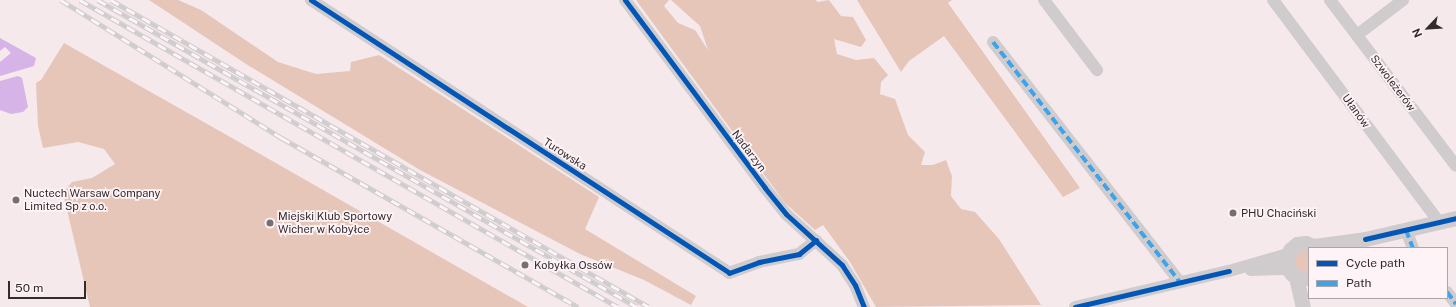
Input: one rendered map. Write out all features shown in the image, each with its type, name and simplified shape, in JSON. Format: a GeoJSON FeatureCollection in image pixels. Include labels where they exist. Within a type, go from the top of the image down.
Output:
{"type":"FeatureCollection","features":[{"type":"Feature","properties":{"kind":"street","name":"Turowska"},"geometry":{"type":"LineString","coordinates":[[311,0],[729,273],[759,262],[799,254],[816,240]]}},
{"type":"Feature","properties":{"kind":"street","name":"Nadarzyn"},"geometry":{"type":"LineString","coordinates":[[625,0],[786,214],[842,265],[855,285],[864,307]]}},
{"type":"Feature","properties":{"kind":"street"},"geometry":{"type":"LineString","coordinates":[[1044,0],[1097,70]]}},
{"type":"Feature","properties":{"kind":"street","name":"Ułanów"},"geometry":{"type":"LineString","coordinates":[[1273,0],[1440,222]]}},
{"type":"Feature","properties":{"kind":"street","name":"Szwoleżerów"},"geometry":{"type":"LineString","coordinates":[[1330,0],[1456,166]]}},
{"type":"Feature","properties":{"kind":"street"},"geometry":{"type":"LineString","coordinates":[[1357,35],[1403,0]]}},
{"type":"Feature","properties":{"kind":"street"},"geometry":{"type":"LineString","coordinates":[[992,42],[1180,282]]}},
{"type":"Feature","properties":{"kind":"street"},"geometry":{"type":"LineString","coordinates":[[1303,307],[1298,275],[1286,262],[1288,254],[1293,246],[1301,243],[1316,247],[1365,239],[1456,218]]}},
{"type":"Feature","properties":{"kind":"street"},"geometry":{"type":"LineString","coordinates":[[1406,230],[1413,247]]}},
{"type":"Feature","properties":{"kind":"street"},"geometry":{"type":"LineString","coordinates":[[1349,247],[1365,239]]}},
{"type":"Feature","properties":{"kind":"street"},"geometry":{"type":"LineString","coordinates":[[1075,307],[1229,271],[1288,254]]}},
{"type":"Feature","properties":{"kind":"street"},"geometry":{"type":"LineString","coordinates":[[1229,271],[1278,269],[1298,275]]}},
{"type":"Feature","properties":{"kind":"street"},"geometry":{"type":"LineString","coordinates":[[1448,293],[1456,304]]}},
{"type":"Feature","properties":{"kind":"shaded area"},"geometry":{"type":"Polygon","coordinates":[[[149,0],[178,0],[201,10],[278,62],[316,74],[350,71],[351,62],[379,55],[599,197],[585,229],[696,296],[691,305],[644,280],[580,254],[420,170],[246,64],[149,0]]]}},
{"type":"Feature","properties":{"kind":"shaded area"},"geometry":{"type":"Polygon","coordinates":[[[636,0],[669,0],[664,6],[678,23],[695,30],[708,50],[700,26],[671,0],[815,0],[818,2],[829,0],[841,16],[853,17],[866,40],[861,47],[834,39],[837,54],[856,60],[874,58],[888,75],[881,82],[880,94],[895,99],[908,135],[925,152],[921,165],[933,165],[946,160],[952,176],[951,196],[961,209],[975,212],[999,239],[1041,305],[876,307],[850,262],[823,225],[815,230],[785,203],[636,0]]]}},
{"type":"Feature","properties":{"kind":"shaded area"},"geometry":{"type":"Polygon","coordinates":[[[857,0],[952,0],[948,3],[1080,188],[1063,197],[944,36],[909,61],[901,72],[857,0]]]}},
{"type":"Feature","properties":{"kind":"shaded area"},"geometry":{"type":"Polygon","coordinates":[[[0,38],[36,58],[34,66],[0,76],[0,62],[11,53],[5,47],[0,51],[0,38]]]}},
{"type":"Feature","properties":{"kind":"shaded area","name":"Miejski Klub Sportowy Wicher w Kobyłce"},"geometry":{"type":"Polygon","coordinates":[[[64,43],[528,307],[90,307],[63,193],[72,182],[92,178],[115,164],[104,149],[78,142],[43,148],[38,126],[36,83],[41,80],[64,43]]]}},
{"type":"Feature","properties":{"kind":"shaded area"},"geometry":{"type":"Polygon","coordinates":[[[18,76],[22,78],[28,107],[23,112],[11,114],[0,110],[0,81],[18,76]]]}},
{"type":"Feature","properties":{"kind":"shaded area"},"geometry":{"type":"Polygon","coordinates":[[[1301,250],[1308,251],[1308,271],[1298,270],[1293,263],[1295,255],[1301,250]]]}},
{"type":"Feature","properties":{"kind":"railway"},"geometry":{"type":"LineString","coordinates":[[61,0],[282,138],[578,307]]}},
{"type":"Feature","properties":{"kind":"railway"},"geometry":{"type":"LineString","coordinates":[[80,0],[618,307]]}},
{"type":"Feature","properties":{"kind":"railway"},"geometry":{"type":"LineString","coordinates":[[98,0],[637,307]]}},
{"type":"Feature","properties":{"kind":"railway"},"geometry":{"type":"LineString","coordinates":[[111,0],[649,307]]}},
{"type":"Feature","properties":{"kind":"marked path"},"geometry":{"type":"LineString","coordinates":[[993,42],[1180,282]]}},
{"type":"Feature","properties":{"kind":"marked path"},"geometry":{"type":"LineString","coordinates":[[1406,230],[1413,247]]}},
{"type":"Feature","properties":{"kind":"marked path"},"geometry":{"type":"LineString","coordinates":[[1448,293],[1456,304]]}},
{"type":"Feature","properties":{"kind":"cycle path"},"geometry":{"type":"LineString","coordinates":[[311,0],[729,273],[759,262],[799,254],[816,240]]}},
{"type":"Feature","properties":{"kind":"cycle path"},"geometry":{"type":"LineString","coordinates":[[625,0],[786,214],[842,265],[855,285],[864,307]]}},
{"type":"Feature","properties":{"kind":"cycle path"},"geometry":{"type":"LineString","coordinates":[[1365,239],[1456,218]]}},
{"type":"Feature","properties":{"kind":"cycle path"},"geometry":{"type":"LineString","coordinates":[[1075,307],[1229,271]]}},
{"type":"Feature","properties":{"kind":"place","name":"Nuctech Warsaw Company Limited Sp z o.o."},"geometry":{"type":"Point","coordinates":[16,200]}},
{"type":"Feature","properties":{"kind":"place","name":"PHU Chaciński"},"geometry":{"type":"Point","coordinates":[1233,213]}},
{"type":"Feature","properties":{"kind":"place","name":"Miejski Klub Sportowy Wicher w Kobyłce"},"geometry":{"type":"Point","coordinates":[270,223]}},
{"type":"Feature","properties":{"kind":"place","name":"Kobyłka Ossów"},"geometry":{"type":"Point","coordinates":[525,265]}}]}
